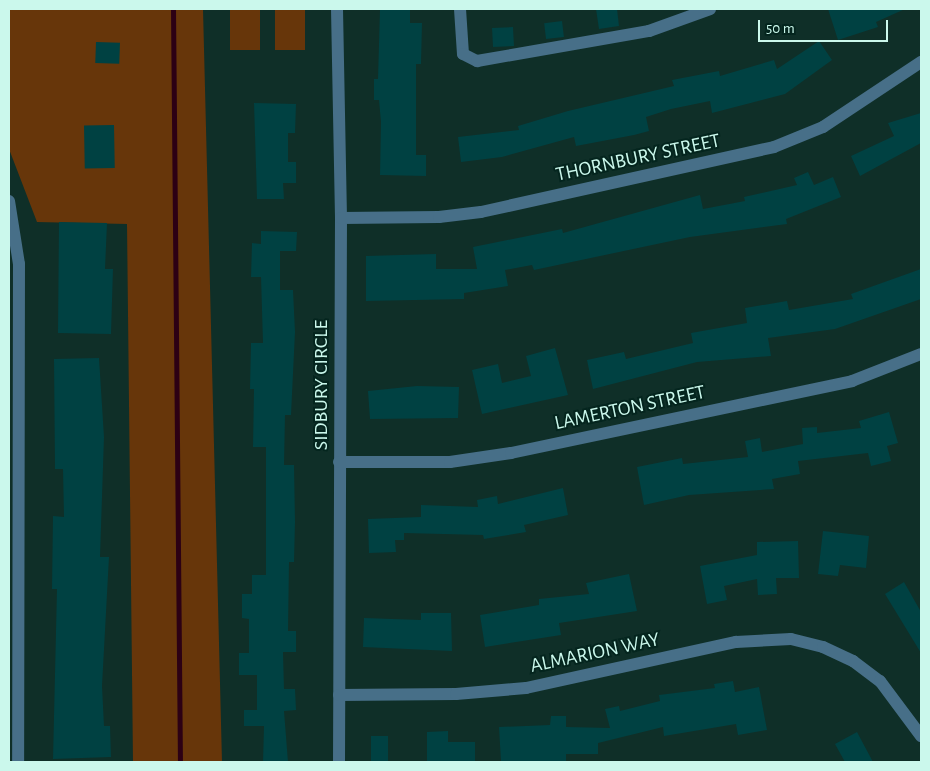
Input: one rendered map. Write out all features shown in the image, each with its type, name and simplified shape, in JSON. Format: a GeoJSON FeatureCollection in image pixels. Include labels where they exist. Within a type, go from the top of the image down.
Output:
{"type":"FeatureCollection","features":[{"type":"Feature","properties":{"kind":"street","name":"SIDBURY CIRCLE"},"geometry":{"type":"LineString","coordinates":[[337,9],[341,218],[339,762]]}},
{"type":"Feature","properties":{"kind":"street"},"geometry":{"type":"LineString","coordinates":[[460,9],[463,54],[477,61],[649,30],[710,9]]}},
{"type":"Feature","properties":{"kind":"street","name":"THORNBURY STREET"},"geometry":{"type":"LineString","coordinates":[[341,218],[439,217],[482,212],[774,147],[823,127],[921,62]]}},
{"type":"Feature","properties":{"kind":"street"},"geometry":{"type":"LineString","coordinates":[[9,201],[14,264],[14,588],[18,762]]}},
{"type":"Feature","properties":{"kind":"street","name":"LAMERTON STREET"},"geometry":{"type":"LineString","coordinates":[[339,462],[450,462],[510,453],[852,381],[921,354]]}},
{"type":"Feature","properties":{"kind":"street","name":"ALMARION WAY"},"geometry":{"type":"LineString","coordinates":[[339,695],[456,694],[526,688],[757,638],[807,642],[853,661],[880,681],[921,736]]}},
{"type":"Feature","properties":{"kind":"shaded area"},"geometry":{"type":"Polygon","coordinates":[[[9,9],[203,9],[222,762],[133,762],[127,224],[37,222],[9,149],[9,9]]]}},
{"type":"Feature","properties":{"kind":"shaded area"},"geometry":{"type":"Polygon","coordinates":[[[230,9],[260,9],[260,50],[230,50],[230,9]]]}},
{"type":"Feature","properties":{"kind":"shaded area"},"geometry":{"type":"Polygon","coordinates":[[[275,9],[305,9],[305,50],[275,50],[275,9]]]}},
{"type":"Feature","properties":{"kind":"building"},"geometry":{"type":"Polygon","coordinates":[[[380,9],[410,9],[410,23],[422,23],[421,64],[416,64],[416,155],[426,155],[426,176],[380,175],[381,122],[379,100],[374,100],[374,79],[378,79],[380,9]]]}},
{"type":"Feature","properties":{"kind":"building"},"geometry":{"type":"Polygon","coordinates":[[[596,9],[617,9],[619,26],[599,29],[596,9]]]}},
{"type":"Feature","properties":{"kind":"building"},"geometry":{"type":"Polygon","coordinates":[[[828,9],[905,9],[876,22],[878,27],[838,40],[828,9]]]}},
{"type":"Feature","properties":{"kind":"building"},"geometry":{"type":"Polygon","coordinates":[[[562,21],[564,37],[546,39],[544,23],[562,21]]]}},
{"type":"Feature","properties":{"kind":"building"},"geometry":{"type":"Polygon","coordinates":[[[513,27],[514,46],[493,47],[492,28],[513,27]]]}},
{"type":"Feature","properties":{"kind":"building"},"geometry":{"type":"Polygon","coordinates":[[[819,41],[832,60],[785,94],[712,113],[710,101],[671,109],[646,117],[649,131],[634,135],[576,146],[574,137],[502,157],[461,162],[458,137],[519,130],[518,126],[568,111],[674,86],[672,80],[719,71],[720,76],[774,60],[777,69],[819,41]]]}},
{"type":"Feature","properties":{"kind":"building"},"geometry":{"type":"Polygon","coordinates":[[[96,42],[120,43],[119,64],[95,63],[96,42]]]}},
{"type":"Feature","properties":{"kind":"building"},"geometry":{"type":"Polygon","coordinates":[[[254,103],[296,104],[295,133],[288,133],[288,162],[296,162],[296,183],[283,183],[284,199],[257,199],[254,103]]]}},
{"type":"Feature","properties":{"kind":"building"},"geometry":{"type":"Polygon","coordinates":[[[921,113],[921,143],[860,176],[851,156],[894,136],[888,123],[921,113]]]}},
{"type":"Feature","properties":{"kind":"building"},"geometry":{"type":"Polygon","coordinates":[[[114,125],[115,168],[85,169],[84,126],[114,125]]]}},
{"type":"Feature","properties":{"kind":"building"},"geometry":{"type":"Polygon","coordinates":[[[808,172],[814,185],[833,177],[841,197],[786,219],[787,224],[690,237],[534,270],[532,265],[505,270],[508,286],[464,293],[464,299],[366,301],[366,256],[436,254],[436,269],[477,269],[473,247],[562,229],[563,233],[700,195],[703,209],[745,201],[744,197],[797,185],[794,178],[808,172]]]}},
{"type":"Feature","properties":{"kind":"building"},"geometry":{"type":"Polygon","coordinates":[[[59,222],[107,223],[105,269],[113,269],[111,334],[58,333],[59,222]]]}},
{"type":"Feature","properties":{"kind":"building"},"geometry":{"type":"Polygon","coordinates":[[[261,231],[297,232],[296,251],[280,251],[280,290],[293,290],[295,332],[291,415],[285,415],[284,465],[294,465],[295,522],[294,562],[289,562],[288,631],[296,631],[296,652],[283,652],[284,689],[295,689],[296,710],[284,711],[288,762],[263,762],[264,726],[244,726],[244,710],[257,710],[257,675],[239,675],[239,653],[249,653],[249,619],[242,618],[242,594],[252,594],[252,575],[266,575],[266,447],[253,447],[254,389],[250,389],[251,343],[263,343],[261,277],[251,277],[252,243],[261,244],[261,231]]]}},
{"type":"Feature","properties":{"kind":"building"},"geometry":{"type":"Polygon","coordinates":[[[921,269],[921,299],[835,329],[768,338],[771,356],[697,362],[593,389],[587,360],[624,352],[626,359],[693,343],[691,333],[747,323],[745,308],[787,301],[789,310],[853,299],[851,294],[921,269]]]}},
{"type":"Feature","properties":{"kind":"building"},"geometry":{"type":"Polygon","coordinates":[[[555,348],[568,395],[482,414],[472,370],[498,364],[502,383],[531,376],[526,356],[555,348]]]}},
{"type":"Feature","properties":{"kind":"building"},"geometry":{"type":"Polygon","coordinates":[[[99,358],[104,437],[100,557],[109,557],[102,686],[104,726],[110,726],[111,757],[53,759],[57,589],[52,589],[53,516],[64,517],[63,469],[55,469],[54,359],[99,358]]]}},
{"type":"Feature","properties":{"kind":"building"},"geometry":{"type":"Polygon","coordinates":[[[417,386],[459,387],[458,418],[370,419],[368,391],[417,386]]]}},
{"type":"Feature","properties":{"kind":"building"},"geometry":{"type":"Polygon","coordinates":[[[889,412],[898,443],[887,446],[891,461],[871,466],[868,453],[798,461],[800,474],[772,479],[774,489],[689,495],[644,505],[637,467],[682,458],[683,464],[748,457],[745,441],[760,438],[762,452],[803,444],[802,428],[817,427],[817,433],[861,428],[859,421],[889,412]]]}},
{"type":"Feature","properties":{"kind":"building"},"geometry":{"type":"Polygon","coordinates":[[[563,488],[568,515],[524,525],[526,532],[484,539],[483,535],[404,533],[404,540],[395,540],[396,552],[369,553],[368,519],[421,517],[421,505],[478,507],[477,500],[497,496],[498,504],[563,488]]]}},
{"type":"Feature","properties":{"kind":"building"},"geometry":{"type":"Polygon","coordinates":[[[823,531],[869,536],[866,568],[840,565],[838,576],[818,574],[823,531]]]}},
{"type":"Feature","properties":{"kind":"building"},"geometry":{"type":"Polygon","coordinates":[[[798,541],[799,578],[776,578],[777,594],[758,595],[757,579],[724,586],[727,600],[707,604],[700,566],[757,555],[757,542],[798,541]]]}},
{"type":"Feature","properties":{"kind":"building"},"geometry":{"type":"Polygon","coordinates":[[[629,574],[637,611],[559,623],[561,635],[485,647],[480,615],[539,605],[539,599],[589,594],[586,583],[629,574]]]}},
{"type":"Feature","properties":{"kind":"building"},"geometry":{"type":"Polygon","coordinates":[[[904,582],[921,612],[921,653],[885,594],[904,582]]]}},
{"type":"Feature","properties":{"kind":"building"},"geometry":{"type":"Polygon","coordinates":[[[421,613],[451,613],[452,651],[363,647],[364,618],[421,620],[421,613]]]}},
{"type":"Feature","properties":{"kind":"building"},"geometry":{"type":"Polygon","coordinates":[[[733,681],[735,692],[759,687],[767,730],[738,735],[736,724],[664,736],[663,727],[598,743],[598,754],[566,754],[566,762],[501,761],[499,727],[550,725],[551,716],[566,716],[566,727],[610,728],[605,709],[619,706],[620,711],[660,701],[659,695],[715,688],[714,684],[733,681]]]}},
{"type":"Feature","properties":{"kind":"building"},"geometry":{"type":"Polygon","coordinates":[[[448,731],[448,742],[475,742],[475,762],[427,762],[427,732],[448,731]]]}},
{"type":"Feature","properties":{"kind":"building"},"geometry":{"type":"Polygon","coordinates":[[[857,732],[873,762],[845,762],[835,744],[857,732]]]}},
{"type":"Feature","properties":{"kind":"building"},"geometry":{"type":"Polygon","coordinates":[[[371,736],[388,736],[388,762],[371,762],[371,736]]]}},
{"type":"Feature","properties":{"kind":"waterway"},"geometry":{"type":"LineString","coordinates":[[173,9],[180,762]]}}]}
